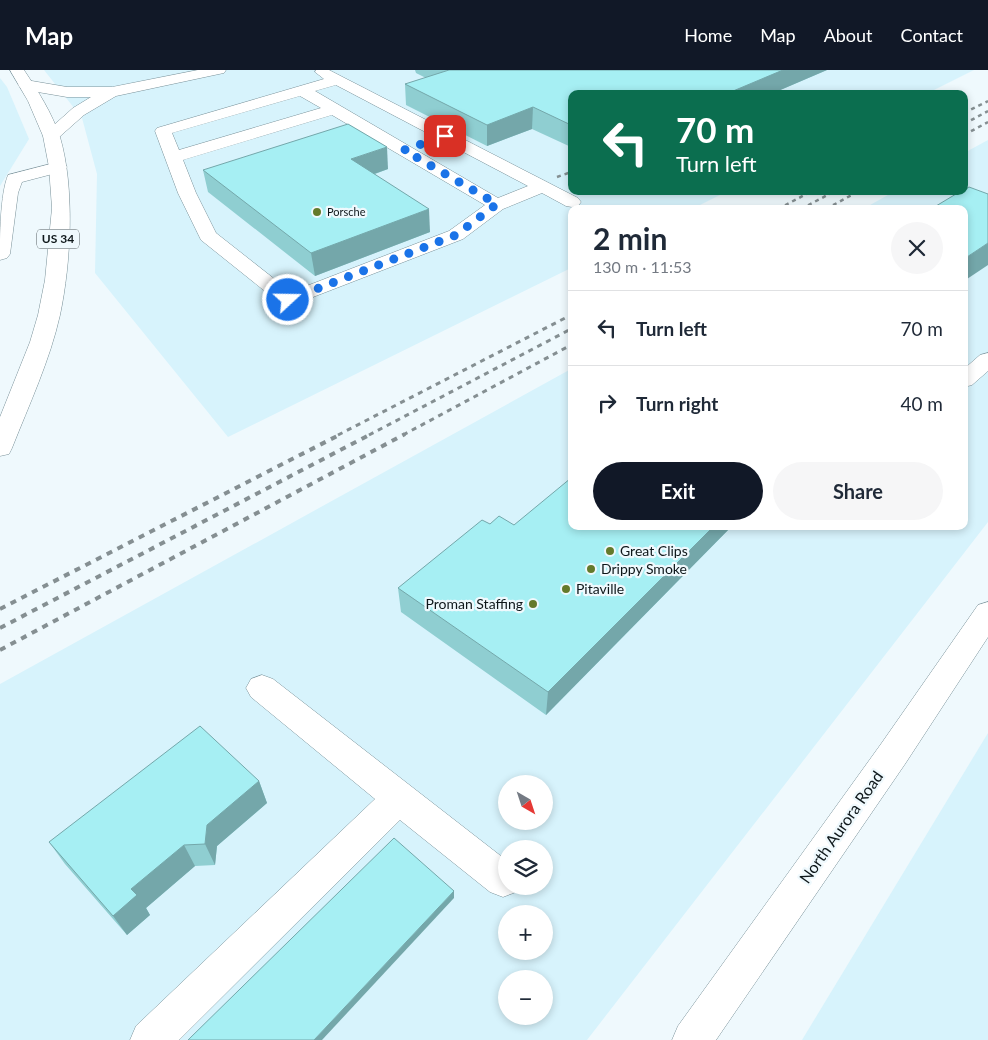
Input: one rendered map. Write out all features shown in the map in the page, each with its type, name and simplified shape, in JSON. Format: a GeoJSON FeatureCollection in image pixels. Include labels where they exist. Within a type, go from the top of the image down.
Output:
{"type":"FeatureCollection","features":[{"type":"Feature","properties":{"kind":"main road","name":"US 34"},"geometry":{"type":"LineString","coordinates":[[0,448],[41,342],[49,315],[58,249],[60,208],[58,167],[51,136],[44,117],[16,70]]}},
{"type":"Feature","properties":{"kind":"main road"},"geometry":{"type":"LineString","coordinates":[[51,136],[77,111],[93,100],[112,92],[219,70]]}},
{"type":"Feature","properties":{"kind":"main road"},"geometry":{"type":"LineString","coordinates":[[318,70],[572,202]]}},
{"type":"Feature","properties":{"kind":"main road"},"geometry":{"type":"LineString","coordinates":[[337,80],[163,131],[185,187],[208,236],[288,300],[456,235],[497,204],[542,187]]}},
{"type":"Feature","properties":{"kind":"main road"},"geometry":{"type":"LineString","coordinates":[[26,85],[66,92],[112,92]]}},
{"type":"Feature","properties":{"kind":"main road"},"geometry":{"type":"LineString","coordinates":[[303,91],[497,204]]}},
{"type":"Feature","properties":{"kind":"main road"},"geometry":{"type":"LineString","coordinates":[[173,157],[334,109]]}},
{"type":"Feature","properties":{"kind":"main road"},"geometry":{"type":"LineString","coordinates":[[349,134],[367,128]]}},
{"type":"Feature","properties":{"kind":"main road"},"geometry":{"type":"LineString","coordinates":[[404,150],[445,136]]}},
{"type":"Feature","properties":{"kind":"main road"},"geometry":{"type":"LineString","coordinates":[[0,254],[9,192],[14,179],[58,167]]}},
{"type":"Feature","properties":{"kind":"main road"},"geometry":{"type":"LineString","coordinates":[[185,187],[203,181]]}},
{"type":"Feature","properties":{"kind":"main road"},"geometry":{"type":"LineString","coordinates":[[968,377],[988,360]]}},
{"type":"Feature","properties":{"kind":"main road","name":"North Aurora Road"},"geometry":{"type":"LineString","coordinates":[[692,1040],[887,762],[988,613]]}},
{"type":"Feature","properties":{"kind":"main road"},"geometry":{"type":"LineString","coordinates":[[262,688],[498,876]]}},
{"type":"Feature","properties":{"kind":"main road"},"geometry":{"type":"LineString","coordinates":[[150,1040],[400,798]]}},
{"type":"Feature","properties":{"kind":"shaded area"},"geometry":{"type":"Polygon","coordinates":[[[44,70],[974,70],[934,90],[568,90],[568,195],[720,195],[700,205],[568,205],[568,269],[228,437],[95,273],[97,174],[82,118],[44,70]]]}},
{"type":"Feature","properties":{"kind":"shaded area"},"geometry":{"type":"Polygon","coordinates":[[[0,78],[7,87],[29,139],[0,186],[0,78]]]}},
{"type":"Feature","properties":{"kind":"shaded area"},"geometry":{"type":"Polygon","coordinates":[[[988,140],[988,522],[587,1040],[0,1040],[0,684],[568,371],[568,530],[968,530],[968,205],[870,205],[888,195],[968,195],[968,151],[988,140]]]}},
{"type":"Feature","properties":{"kind":"shaded area"},"geometry":{"type":"Polygon","coordinates":[[[988,733],[988,1040],[802,1040],[988,733]]]}},
{"type":"Feature","properties":{"kind":"building"},"geometry":{"type":"Polygon","coordinates":[[[449,70],[783,70],[736,90],[568,90],[568,124],[533,107],[487,125],[405,84],[449,70]]]}},
{"type":"Feature","properties":{"kind":"building","name":"Porsche"},"geometry":{"type":"Polygon","coordinates":[[[348,124],[387,147],[351,159],[429,209],[311,253],[203,170],[348,124]]]}},
{"type":"Feature","properties":{"kind":"building"},"geometry":{"type":"Polygon","coordinates":[[[968,188],[988,194],[988,243],[968,256],[968,205],[938,205],[954,195],[968,195],[968,188]]]}},
{"type":"Feature","properties":{"kind":"building"},"geometry":{"type":"Polygon","coordinates":[[[568,480],[568,530],[710,530],[548,692],[398,588],[482,520],[490,524],[499,516],[514,525],[568,480]]]}},
{"type":"Feature","properties":{"kind":"building"},"geometry":{"type":"Polygon","coordinates":[[[200,726],[259,781],[207,825],[205,844],[184,845],[131,889],[137,895],[113,916],[49,842],[200,726]]]}},
{"type":"Feature","properties":{"kind":"building"},"geometry":{"type":"Polygon","coordinates":[[[394,838],[454,891],[314,1040],[188,1040],[394,838]]]}},
{"type":"Feature","properties":{"kind":"railway"},"geometry":{"type":"LineString","coordinates":[[968,111],[988,101]]}},
{"type":"Feature","properties":{"kind":"railway"},"geometry":{"type":"LineString","coordinates":[[968,122],[988,111]]}},
{"type":"Feature","properties":{"kind":"railway"},"geometry":{"type":"LineString","coordinates":[[968,133],[988,122]]}},
{"type":"Feature","properties":{"kind":"railway"},"geometry":{"type":"LineString","coordinates":[[557,177],[568,173]]}},
{"type":"Feature","properties":{"kind":"railway"},"geometry":{"type":"LineString","coordinates":[[786,205],[804,195]]}},
{"type":"Feature","properties":{"kind":"railway"},"geometry":{"type":"LineString","coordinates":[[809,205],[827,195]]}},
{"type":"Feature","properties":{"kind":"railway"},"geometry":{"type":"LineString","coordinates":[[833,205],[852,195]]}},
{"type":"Feature","properties":{"kind":"railway"},"geometry":{"type":"LineString","coordinates":[[338,435],[568,317]]}},
{"type":"Feature","properties":{"kind":"railway"},"geometry":{"type":"LineString","coordinates":[[369,435],[568,331]]}},
{"type":"Feature","properties":{"kind":"railway"},"geometry":{"type":"LineString","coordinates":[[403,435],[568,347]]}},
{"type":"Feature","properties":{"kind":"railway"},"geometry":{"type":"LineString","coordinates":[[0,609],[341,434]]}},
{"type":"Feature","properties":{"kind":"railway"},"geometry":{"type":"LineString","coordinates":[[0,628],[371,434]]}},
{"type":"Feature","properties":{"kind":"railway"},"geometry":{"type":"LineString","coordinates":[[0,650],[405,434]]}},
{"type":"Feature","properties":{"kind":"place","name":"Porsche"},"geometry":{"type":"Point","coordinates":[317,212]}},
{"type":"Feature","properties":{"kind":"place","name":"Great Clips"},"geometry":{"type":"Point","coordinates":[610,551]}},
{"type":"Feature","properties":{"kind":"place","name":"Drippy Smoke"},"geometry":{"type":"Point","coordinates":[591,569]}},
{"type":"Feature","properties":{"kind":"place","name":"Pitaville"},"geometry":{"type":"Point","coordinates":[566,589]}},
{"type":"Feature","properties":{"kind":"place","name":"Proman Staffing"},"geometry":{"type":"Point","coordinates":[533,604]}},
{"type":"Feature","properties":{"kind":"route"},"geometry":{"type":"LineString","coordinates":[[288,300],[456,235],[497,204],[404,150],[445,136]]}}]}
